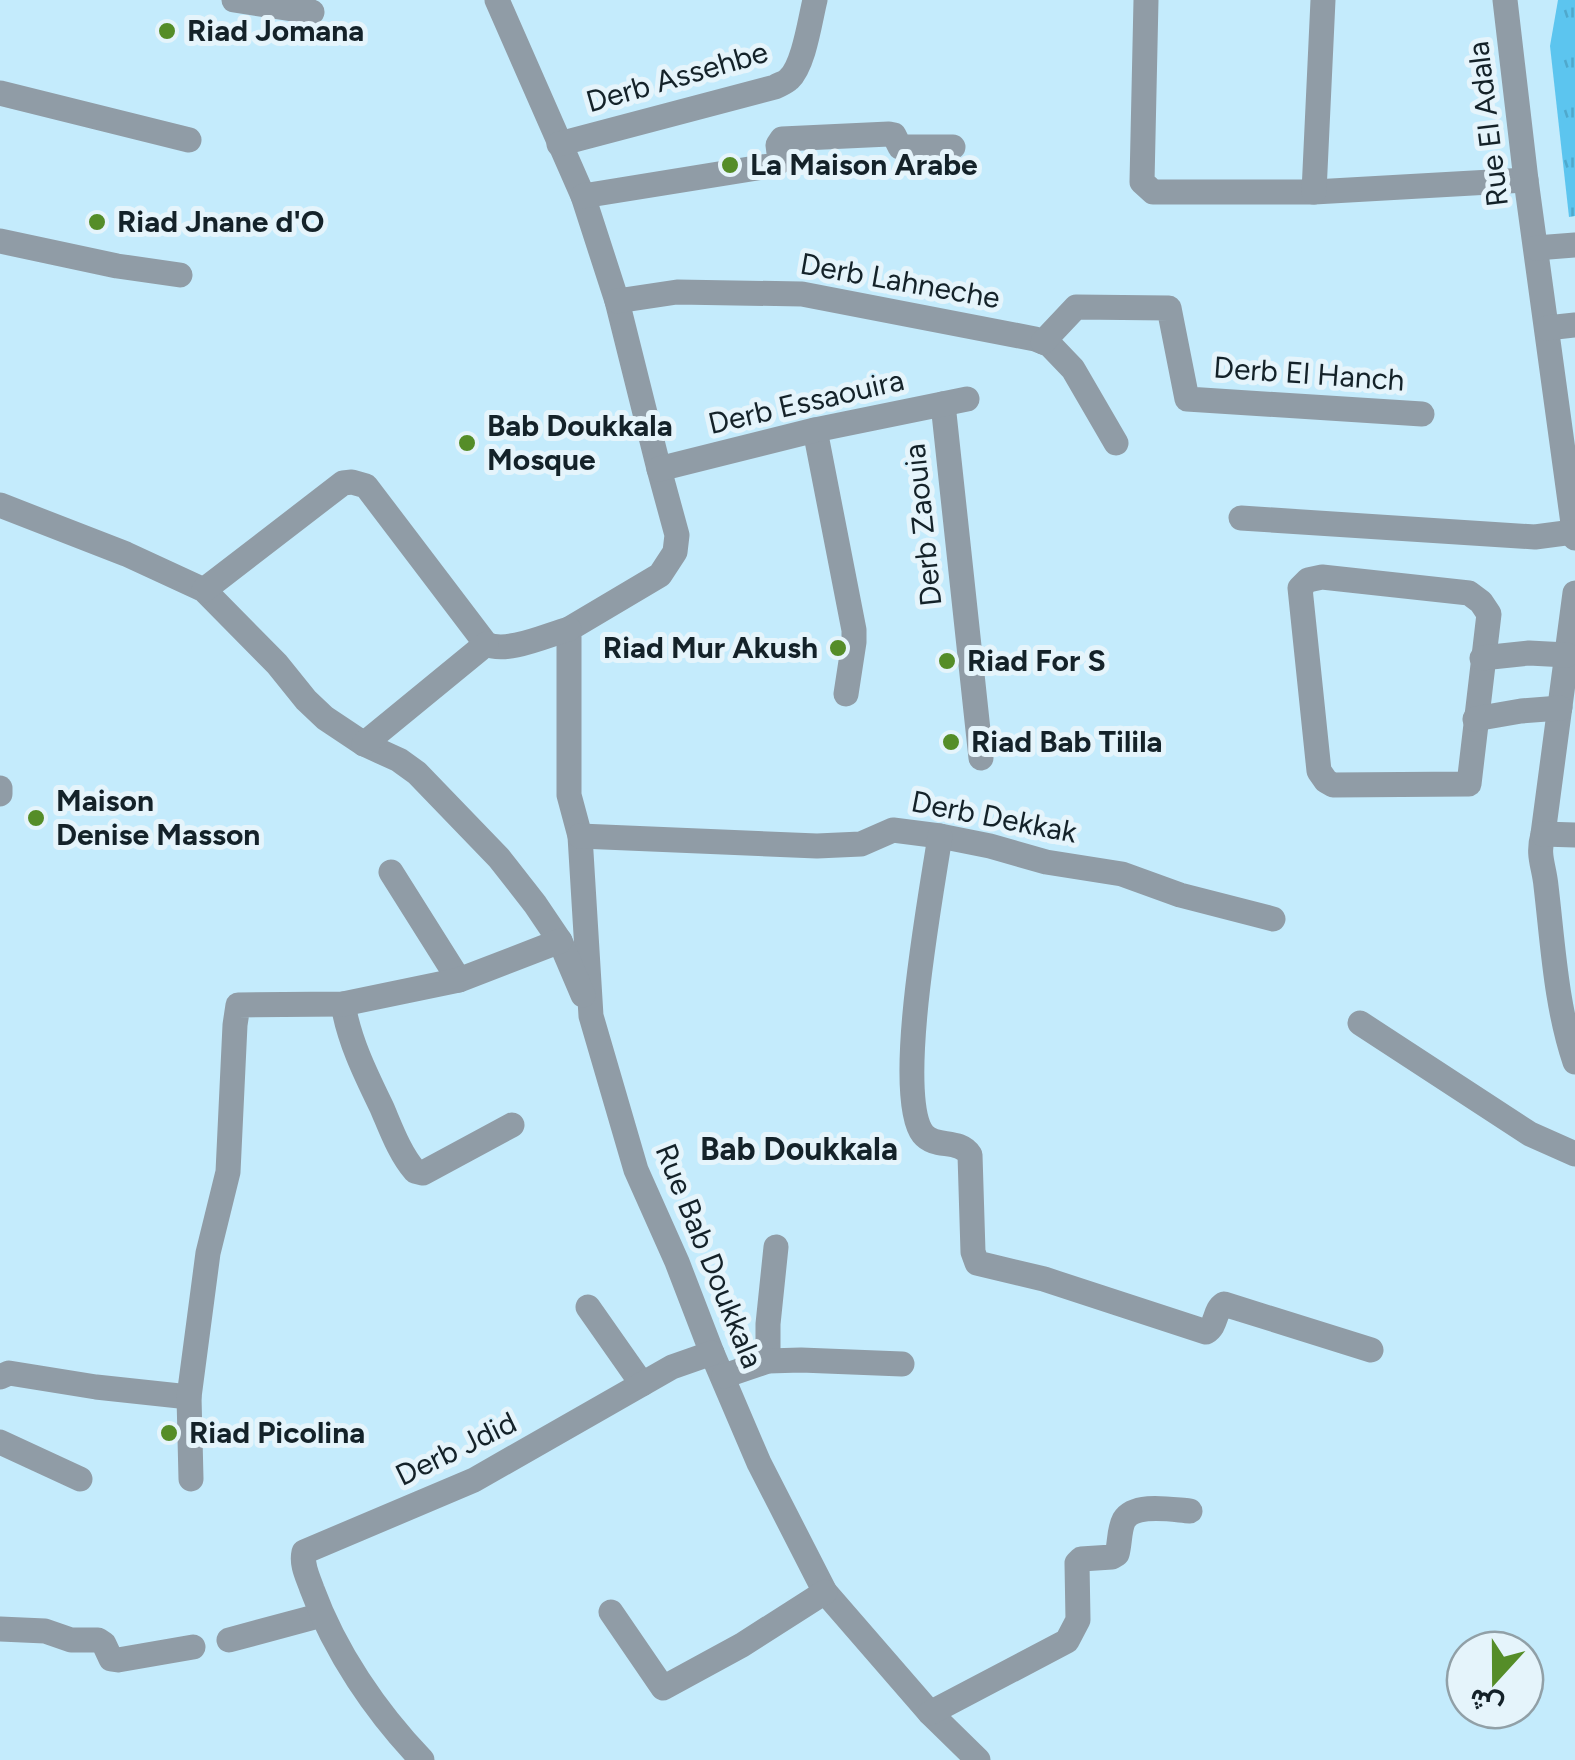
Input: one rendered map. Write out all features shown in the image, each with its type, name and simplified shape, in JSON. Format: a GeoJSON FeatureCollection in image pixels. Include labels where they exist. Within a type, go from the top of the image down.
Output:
{"type":"FeatureCollection","features":[{"type":"Feature","properties":{"kind":"street"},"geometry":{"type":"LineString","coordinates":[[234,0],[312,12]]}},
{"type":"Feature","properties":{"kind":"street"},"geometry":{"type":"LineString","coordinates":[[204,590],[342,483],[359,482],[366,486],[492,647],[508,647],[570,629],[660,575],[675,552],[678,534],[617,301],[583,196],[497,0]]}},
{"type":"Feature","properties":{"kind":"street","name":"Derb Assehbe"},"geometry":{"type":"LineString","coordinates":[[559,144],[775,87],[794,72],[815,0]]}},
{"type":"Feature","properties":{"kind":"street"},"geometry":{"type":"LineString","coordinates":[[1146,0],[1142,182],[1153,192],[1314,192],[1526,180]]}},
{"type":"Feature","properties":{"kind":"street"},"geometry":{"type":"LineString","coordinates":[[1314,192],[1323,0]]}},
{"type":"Feature","properties":{"kind":"street","name":"Rue El Adala"},"geometry":{"type":"LineString","coordinates":[[1505,0],[1574,535]]}},
{"type":"Feature","properties":{"kind":"street"},"geometry":{"type":"LineString","coordinates":[[0,92],[190,140]]}},
{"type":"Feature","properties":{"kind":"street"},"geometry":{"type":"LineString","coordinates":[[583,196],[774,166],[780,160],[778,145],[782,139],[889,134],[903,148],[953,147]]}},
{"type":"Feature","properties":{"kind":"street"},"geometry":{"type":"LineString","coordinates":[[0,241],[117,266],[180,274]]}},
{"type":"Feature","properties":{"kind":"street"},"geometry":{"type":"LineString","coordinates":[[1536,248],[1575,245]]}},
{"type":"Feature","properties":{"kind":"street","name":"Derb Lahneche"},"geometry":{"type":"LineString","coordinates":[[617,301],[677,292],[802,294],[1043,342]]}},
{"type":"Feature","properties":{"kind":"street","name":"Derb El Hanch"},"geometry":{"type":"LineString","coordinates":[[1043,342],[1076,307],[1169,308],[1187,399],[1422,414]]}},
{"type":"Feature","properties":{"kind":"street"},"geometry":{"type":"LineString","coordinates":[[1547,328],[1575,325]]}},
{"type":"Feature","properties":{"kind":"street"},"geometry":{"type":"LineString","coordinates":[[1043,342],[1059,352],[1073,369],[1116,443]]}},
{"type":"Feature","properties":{"kind":"street","name":"Derb Essaouira"},"geometry":{"type":"LineString","coordinates":[[659,470],[815,430],[955,402]]}},
{"type":"Feature","properties":{"kind":"street","name":"Derb Zaouia"},"geometry":{"type":"LineString","coordinates":[[955,402],[980,758]]}},
{"type":"Feature","properties":{"kind":"street"},"geometry":{"type":"LineString","coordinates":[[815,430],[854,630],[846,694]]}},
{"type":"Feature","properties":{"kind":"street"},"geometry":{"type":"LineString","coordinates":[[0,505],[126,554],[204,590],[325,718],[417,773],[499,858],[536,904],[560,941],[592,1016]]}},
{"type":"Feature","properties":{"kind":"street"},"geometry":{"type":"LineString","coordinates":[[1241,518],[1534,537],[1574,535]]}},
{"type":"Feature","properties":{"kind":"street"},"geometry":{"type":"LineString","coordinates":[[1322,577],[1469,593],[1482,602],[1489,614],[1475,719],[1469,784],[1334,785],[1326,781],[1319,771],[1300,588],[1308,580],[1322,577]]}},
{"type":"Feature","properties":{"kind":"street"},"geometry":{"type":"LineString","coordinates":[[1575,593],[1538,852],[1546,880],[1562,1014],[1575,1062]]}},
{"type":"Feature","properties":{"kind":"street","name":"Rue Bab Doukkala"},"geometry":{"type":"LineString","coordinates":[[570,629],[568,795],[580,836],[592,1016],[636,1170],[678,1262],[759,1463],[825,1592],[930,1714],[978,1760]]}},
{"type":"Feature","properties":{"kind":"street"},"geometry":{"type":"LineString","coordinates":[[364,744],[486,644]]}},
{"type":"Feature","properties":{"kind":"street"},"geometry":{"type":"LineString","coordinates":[[1482,658],[1567,654]]}},
{"type":"Feature","properties":{"kind":"street"},"geometry":{"type":"LineString","coordinates":[[1475,719],[1560,708]]}},
{"type":"Feature","properties":{"kind":"street","name":"Derb Dekkak"},"geometry":{"type":"LineString","coordinates":[[580,836],[817,846],[861,844],[893,830],[1122,874],[1180,895],[1273,919]]}},
{"type":"Feature","properties":{"kind":"street"},"geometry":{"type":"LineString","coordinates":[[1543,834],[1575,835]]}},
{"type":"Feature","properties":{"kind":"street"},"geometry":{"type":"LineString","coordinates":[[940,836],[915,1015],[910,1064],[912,1089],[921,1132],[928,1139],[960,1146],[970,1156],[976,1263],[1044,1280],[1206,1332],[1224,1304],[1370,1350]]}},
{"type":"Feature","properties":{"kind":"street"},"geometry":{"type":"LineString","coordinates":[[391,872],[459,980]]}},
{"type":"Feature","properties":{"kind":"street"},"geometry":{"type":"LineString","coordinates":[[190,1479],[189,1397],[208,1252],[228,1172],[238,1006],[344,1004],[459,980],[560,941]]}},
{"type":"Feature","properties":{"kind":"street"},"geometry":{"type":"LineString","coordinates":[[344,1004],[350,1034],[388,1123],[415,1171],[423,1172],[512,1125]]}},
{"type":"Feature","properties":{"kind":"street"},"geometry":{"type":"LineString","coordinates":[[1360,1023],[1530,1134],[1575,1154]]}},
{"type":"Feature","properties":{"kind":"street"},"geometry":{"type":"LineString","coordinates":[[768,1361],[776,1247]]}},
{"type":"Feature","properties":{"kind":"street"},"geometry":{"type":"LineString","coordinates":[[588,1307],[642,1384]]}},
{"type":"Feature","properties":{"kind":"street","name":"Derb Jdid"},"geometry":{"type":"LineString","coordinates":[[322,1616],[302,1556],[309,1550],[474,1480],[672,1367],[712,1352]]}},
{"type":"Feature","properties":{"kind":"street"},"geometry":{"type":"LineString","coordinates":[[724,1376],[768,1361],[902,1364]]}},
{"type":"Feature","properties":{"kind":"street"},"geometry":{"type":"LineString","coordinates":[[0,1377],[10,1373],[189,1397]]}},
{"type":"Feature","properties":{"kind":"street"},"geometry":{"type":"LineString","coordinates":[[0,1442],[80,1479]]}},
{"type":"Feature","properties":{"kind":"street"},"geometry":{"type":"LineString","coordinates":[[930,1714],[1067,1641],[1078,1620],[1077,1563],[1116,1554],[1128,1515],[1146,1510],[1190,1511]]}},
{"type":"Feature","properties":{"kind":"street"},"geometry":{"type":"LineString","coordinates":[[611,1612],[663,1688],[742,1645],[825,1592]]}},
{"type":"Feature","properties":{"kind":"street"},"geometry":{"type":"LineString","coordinates":[[230,1640],[322,1616],[349,1665],[422,1760]]}},
{"type":"Feature","properties":{"kind":"street"},"geometry":{"type":"LineString","coordinates":[[0,1629],[45,1631],[71,1640],[98,1640],[110,1658],[118,1660],[194,1647]]}},
{"type":"Feature","properties":{"kind":"green space"},"geometry":{"type":"Polygon","coordinates":[[[1558,0],[1575,0],[1575,216],[1569,217],[1550,46],[1558,0]]]}},
{"type":"Feature","properties":{"kind":"place","name":"Riad Jomana"},"geometry":{"type":"Point","coordinates":[167,31]}},
{"type":"Feature","properties":{"kind":"place","name":"La Maison Arabe"},"geometry":{"type":"Point","coordinates":[730,165]}},
{"type":"Feature","properties":{"kind":"place","name":"Riad Jnane d'O"},"geometry":{"type":"Point","coordinates":[97,222]}},
{"type":"Feature","properties":{"kind":"place","name":"Bab Doukkala Mosque"},"geometry":{"type":"Point","coordinates":[467,443]}},
{"type":"Feature","properties":{"kind":"place","name":"Riad Mur Akush"},"geometry":{"type":"Point","coordinates":[838,648]}},
{"type":"Feature","properties":{"kind":"place","name":"Riad For S"},"geometry":{"type":"Point","coordinates":[947,661]}},
{"type":"Feature","properties":{"kind":"place","name":"Riad Bab Tilila"},"geometry":{"type":"Point","coordinates":[951,742]}},
{"type":"Feature","properties":{"kind":"place","name":"Maison Denise Masson"},"geometry":{"type":"Point","coordinates":[36,818]}},
{"type":"Feature","properties":{"kind":"place","name":"Riad Picolina"},"geometry":{"type":"Point","coordinates":[169,1433]}},
{"type":"Feature","properties":{"kind":"district","name":"Bab Doukkala"},"geometry":{"type":"Point","coordinates":[799,1149]}}]}
